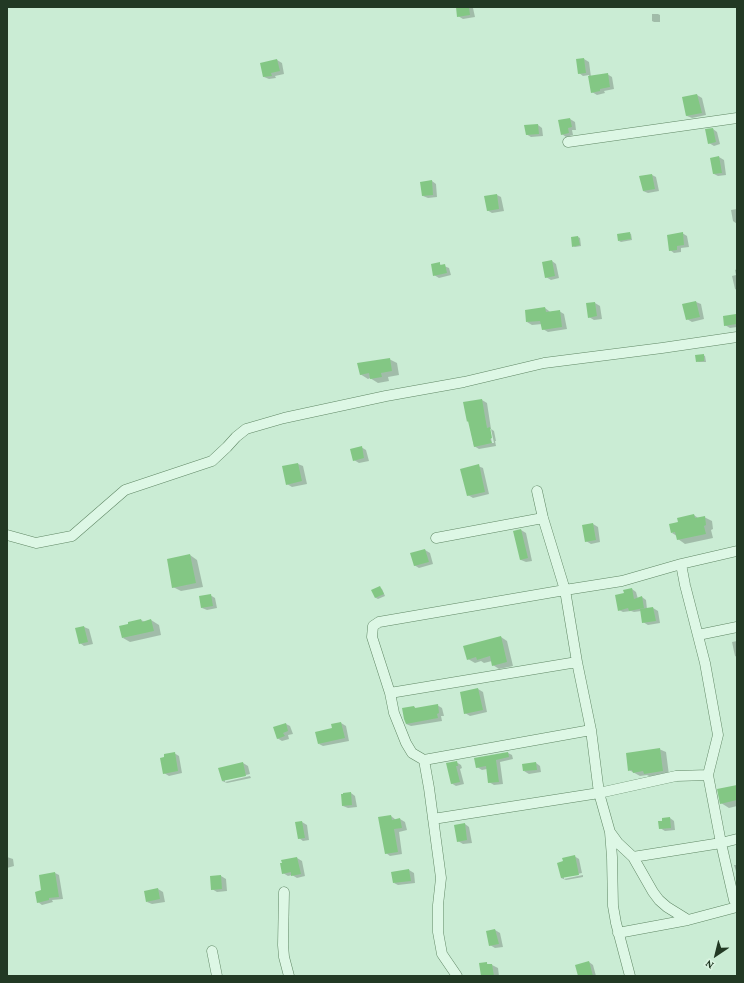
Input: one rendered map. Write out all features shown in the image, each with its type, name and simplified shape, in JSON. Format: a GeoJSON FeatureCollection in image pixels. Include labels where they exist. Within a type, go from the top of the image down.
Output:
{"type":"FeatureCollection","features":[{"type":"Feature","properties":{"kind":"street"},"geometry":{"type":"LineString","coordinates":[[568,142],[737,118]]}},
{"type":"Feature","properties":{"kind":"street"},"geometry":{"type":"LineString","coordinates":[[7,535],[36,543],[72,536],[125,490],[212,462],[236,437],[246,429],[284,418],[386,396],[464,382],[544,363],[737,337]]}},
{"type":"Feature","properties":{"kind":"street"},"geometry":{"type":"LineString","coordinates":[[537,491],[543,518],[565,590],[577,662],[591,730],[599,793],[610,832],[613,906],[618,933],[630,976]]}},
{"type":"Feature","properties":{"kind":"street"},"geometry":{"type":"LineString","coordinates":[[436,538],[543,518]]}},
{"type":"Feature","properties":{"kind":"street"},"geometry":{"type":"LineString","coordinates":[[591,730],[424,760],[412,753],[406,743],[394,713],[390,693],[372,637],[374,626],[379,622],[622,581],[681,564],[737,551]]}},
{"type":"Feature","properties":{"kind":"street"},"geometry":{"type":"LineString","coordinates":[[618,933],[688,920],[736,903],[721,843],[708,775],[718,734],[705,662],[685,586],[681,564]]}},
{"type":"Feature","properties":{"kind":"street"},"geometry":{"type":"LineString","coordinates":[[698,635],[737,627]]}},
{"type":"Feature","properties":{"kind":"street"},"geometry":{"type":"LineString","coordinates":[[390,693],[577,662]]}},
{"type":"Feature","properties":{"kind":"street"},"geometry":{"type":"LineString","coordinates":[[424,760],[441,878],[438,905],[438,932],[442,954],[457,976]]}},
{"type":"Feature","properties":{"kind":"street"},"geometry":{"type":"LineString","coordinates":[[433,818],[599,793],[676,776],[708,775]]}},
{"type":"Feature","properties":{"kind":"street"},"geometry":{"type":"LineString","coordinates":[[610,832],[618,843],[633,857],[659,900],[667,907],[688,920]]}},
{"type":"Feature","properties":{"kind":"street"},"geometry":{"type":"LineString","coordinates":[[633,857],[721,843],[737,839]]}},
{"type":"Feature","properties":{"kind":"street"},"geometry":{"type":"LineString","coordinates":[[284,892],[283,945],[284,957],[289,976]]}},
{"type":"Feature","properties":{"kind":"street"},"geometry":{"type":"LineString","coordinates":[[212,951],[217,976]]}},
{"type":"Feature","properties":{"kind":"building"},"geometry":{"type":"Polygon","coordinates":[[[456,7],[469,7],[470,15],[457,17],[456,7]]]}},
{"type":"Feature","properties":{"kind":"building"},"geometry":{"type":"Polygon","coordinates":[[[584,58],[586,73],[578,74],[576,59],[584,58]]]}},
{"type":"Feature","properties":{"kind":"building"},"geometry":{"type":"Polygon","coordinates":[[[277,59],[280,71],[271,73],[272,76],[263,77],[260,63],[277,59]]]}},
{"type":"Feature","properties":{"kind":"building"},"geometry":{"type":"Polygon","coordinates":[[[608,73],[610,87],[591,93],[588,76],[608,73]]]}},
{"type":"Feature","properties":{"kind":"building"},"geometry":{"type":"Polygon","coordinates":[[[697,94],[702,113],[686,116],[682,97],[697,94]]]}},
{"type":"Feature","properties":{"kind":"building"},"geometry":{"type":"Polygon","coordinates":[[[570,118],[572,127],[568,128],[569,133],[561,135],[558,120],[570,118]]]}},
{"type":"Feature","properties":{"kind":"building"},"geometry":{"type":"Polygon","coordinates":[[[538,124],[539,134],[526,135],[524,125],[538,124]]]}},
{"type":"Feature","properties":{"kind":"building"},"geometry":{"type":"Polygon","coordinates":[[[713,128],[716,142],[708,144],[705,129],[713,128]]]}},
{"type":"Feature","properties":{"kind":"building"},"geometry":{"type":"Polygon","coordinates":[[[719,156],[722,173],[713,174],[710,158],[719,156]]]}},
{"type":"Feature","properties":{"kind":"building"},"geometry":{"type":"Polygon","coordinates":[[[652,174],[655,189],[643,191],[639,176],[652,174]]]}},
{"type":"Feature","properties":{"kind":"building"},"geometry":{"type":"Polygon","coordinates":[[[432,180],[433,195],[422,196],[420,182],[432,180]]]}},
{"type":"Feature","properties":{"kind":"building"},"geometry":{"type":"Polygon","coordinates":[[[497,194],[499,209],[487,211],[484,196],[497,194]]]}},
{"type":"Feature","properties":{"kind":"building"},"geometry":{"type":"Polygon","coordinates":[[[630,232],[631,239],[618,241],[617,234],[630,232]]]}},
{"type":"Feature","properties":{"kind":"building"},"geometry":{"type":"Polygon","coordinates":[[[683,232],[684,245],[677,246],[677,250],[669,251],[667,235],[683,232]]]}},
{"type":"Feature","properties":{"kind":"building"},"geometry":{"type":"Polygon","coordinates":[[[578,236],[580,245],[572,247],[571,237],[578,236]]]}},
{"type":"Feature","properties":{"kind":"building"},"geometry":{"type":"Polygon","coordinates":[[[552,260],[555,276],[545,278],[542,262],[552,260]]]}},
{"type":"Feature","properties":{"kind":"building"},"geometry":{"type":"Polygon","coordinates":[[[440,262],[440,265],[445,264],[447,273],[433,276],[431,264],[440,262]]]}},
{"type":"Feature","properties":{"kind":"building"},"geometry":{"type":"Polygon","coordinates":[[[696,301],[700,317],[686,320],[682,304],[696,301]]]}},
{"type":"Feature","properties":{"kind":"building"},"geometry":{"type":"Polygon","coordinates":[[[595,302],[597,316],[588,318],[586,303],[595,302]]]}},
{"type":"Feature","properties":{"kind":"building"},"geometry":{"type":"Polygon","coordinates":[[[545,307],[546,312],[560,310],[562,327],[542,330],[540,321],[526,322],[525,310],[545,307]]]}},
{"type":"Feature","properties":{"kind":"building"},"geometry":{"type":"Polygon","coordinates":[[[736,314],[737,324],[724,326],[723,316],[736,314]]]}},
{"type":"Feature","properties":{"kind":"building"},"geometry":{"type":"Polygon","coordinates":[[[704,354],[704,361],[696,362],[695,355],[704,354]]]}},
{"type":"Feature","properties":{"kind":"building"},"geometry":{"type":"Polygon","coordinates":[[[390,358],[392,371],[381,373],[382,377],[370,379],[369,373],[360,375],[357,363],[390,358]]]}},
{"type":"Feature","properties":{"kind":"building"},"geometry":{"type":"Polygon","coordinates":[[[482,399],[487,428],[490,427],[492,438],[490,439],[492,443],[474,447],[463,402],[482,399]]]}},
{"type":"Feature","properties":{"kind":"building"},"geometry":{"type":"Polygon","coordinates":[[[362,446],[364,458],[353,461],[350,449],[362,446]]]}},
{"type":"Feature","properties":{"kind":"building"},"geometry":{"type":"Polygon","coordinates":[[[298,463],[302,481],[286,485],[282,466],[298,463]]]}},
{"type":"Feature","properties":{"kind":"building"},"geometry":{"type":"Polygon","coordinates":[[[479,464],[485,492],[467,496],[460,469],[479,464]]]}},
{"type":"Feature","properties":{"kind":"building"},"geometry":{"type":"Polygon","coordinates":[[[694,514],[695,518],[705,516],[706,525],[704,526],[706,534],[677,540],[675,532],[671,533],[669,524],[678,522],[677,518],[694,514]]]}},
{"type":"Feature","properties":{"kind":"building"},"geometry":{"type":"Polygon","coordinates":[[[593,523],[596,540],[585,542],[582,525],[593,523]]]}},
{"type":"Feature","properties":{"kind":"building"},"geometry":{"type":"Polygon","coordinates":[[[521,529],[528,558],[520,560],[513,531],[521,529]]]}},
{"type":"Feature","properties":{"kind":"building"},"geometry":{"type":"Polygon","coordinates":[[[425,549],[429,562],[414,566],[410,553],[425,549]]]}},
{"type":"Feature","properties":{"kind":"building"},"geometry":{"type":"Polygon","coordinates":[[[190,554],[196,583],[172,588],[167,559],[190,554]]]}},
{"type":"Feature","properties":{"kind":"building"},"geometry":{"type":"Polygon","coordinates":[[[380,586],[384,594],[375,598],[371,590],[380,586]]]}},
{"type":"Feature","properties":{"kind":"building"},"geometry":{"type":"Polygon","coordinates":[[[632,588],[634,599],[642,596],[644,608],[629,611],[628,608],[618,611],[615,595],[624,593],[623,590],[632,588]]]}},
{"type":"Feature","properties":{"kind":"building"},"geometry":{"type":"Polygon","coordinates":[[[211,594],[213,606],[201,608],[199,596],[211,594]]]}},
{"type":"Feature","properties":{"kind":"building"},"geometry":{"type":"Polygon","coordinates":[[[653,607],[656,621],[642,623],[640,609],[653,607]]]}},
{"type":"Feature","properties":{"kind":"building"},"geometry":{"type":"Polygon","coordinates":[[[141,619],[142,622],[151,619],[154,631],[122,638],[119,626],[141,619]]]}},
{"type":"Feature","properties":{"kind":"building"},"geometry":{"type":"Polygon","coordinates":[[[84,626],[88,642],[79,644],[75,628],[84,626]]]}},
{"type":"Feature","properties":{"kind":"building"},"geometry":{"type":"Polygon","coordinates":[[[501,636],[507,662],[492,666],[490,656],[477,660],[476,657],[467,660],[463,646],[501,636]]]}},
{"type":"Feature","properties":{"kind":"building"},"geometry":{"type":"Polygon","coordinates":[[[478,688],[483,710],[464,714],[460,692],[478,688]]]}},
{"type":"Feature","properties":{"kind":"building"},"geometry":{"type":"Polygon","coordinates":[[[438,704],[438,718],[406,724],[402,708],[414,706],[415,708],[438,704]]]}},
{"type":"Feature","properties":{"kind":"building"},"geometry":{"type":"Polygon","coordinates":[[[341,722],[345,738],[318,744],[315,732],[332,728],[331,724],[341,722]]]}},
{"type":"Feature","properties":{"kind":"building"},"geometry":{"type":"Polygon","coordinates":[[[286,723],[288,731],[283,733],[285,736],[277,739],[273,727],[286,723]]]}},
{"type":"Feature","properties":{"kind":"building"},"geometry":{"type":"Polygon","coordinates":[[[660,748],[663,771],[644,774],[643,771],[633,773],[632,770],[628,771],[626,753],[660,748]]]}},
{"type":"Feature","properties":{"kind":"building"},"geometry":{"type":"Polygon","coordinates":[[[175,752],[178,771],[163,774],[160,758],[164,757],[164,754],[175,752]]]}},
{"type":"Feature","properties":{"kind":"building"},"geometry":{"type":"Polygon","coordinates":[[[508,752],[509,757],[496,760],[499,782],[488,783],[486,766],[476,768],[474,758],[508,752]]]}},
{"type":"Feature","properties":{"kind":"building"},"geometry":{"type":"Polygon","coordinates":[[[457,761],[458,766],[456,766],[460,782],[451,784],[446,763],[457,761]]]}},
{"type":"Feature","properties":{"kind":"building"},"geometry":{"type":"Polygon","coordinates":[[[243,762],[246,776],[222,781],[218,768],[243,762]]]}},
{"type":"Feature","properties":{"kind":"building"},"geometry":{"type":"Polygon","coordinates":[[[536,762],[537,770],[523,771],[522,764],[536,762]]]}},
{"type":"Feature","properties":{"kind":"building"},"geometry":{"type":"Polygon","coordinates":[[[737,785],[737,800],[720,804],[717,789],[737,785]]]}},
{"type":"Feature","properties":{"kind":"building"},"geometry":{"type":"Polygon","coordinates":[[[351,792],[352,805],[342,806],[341,794],[351,792]]]}},
{"type":"Feature","properties":{"kind":"building"},"geometry":{"type":"Polygon","coordinates":[[[391,815],[392,820],[400,818],[402,828],[394,829],[398,852],[385,854],[378,817],[391,815]]]}},
{"type":"Feature","properties":{"kind":"building"},"geometry":{"type":"Polygon","coordinates":[[[670,817],[671,828],[659,829],[658,821],[662,821],[662,818],[670,817]]]}},
{"type":"Feature","properties":{"kind":"building"},"geometry":{"type":"Polygon","coordinates":[[[302,821],[305,838],[298,839],[295,822],[302,821]]]}},
{"type":"Feature","properties":{"kind":"building"},"geometry":{"type":"Polygon","coordinates":[[[465,823],[467,840],[457,842],[454,825],[465,823]]]}},
{"type":"Feature","properties":{"kind":"building"},"geometry":{"type":"Polygon","coordinates":[[[575,855],[579,875],[561,878],[557,863],[563,861],[562,858],[575,855]]]}},
{"type":"Feature","properties":{"kind":"building"},"geometry":{"type":"Polygon","coordinates":[[[297,857],[301,874],[291,876],[291,872],[282,874],[280,863],[282,863],[281,860],[297,857]]]}},
{"type":"Feature","properties":{"kind":"building"},"geometry":{"type":"Polygon","coordinates":[[[409,869],[411,881],[393,883],[391,872],[409,869]]]}},
{"type":"Feature","properties":{"kind":"building"},"geometry":{"type":"Polygon","coordinates":[[[55,872],[59,897],[49,898],[49,900],[37,903],[35,892],[41,890],[39,875],[55,872]]]}},
{"type":"Feature","properties":{"kind":"building"},"geometry":{"type":"Polygon","coordinates":[[[221,875],[222,889],[211,890],[210,876],[221,875]]]}},
{"type":"Feature","properties":{"kind":"building"},"geometry":{"type":"Polygon","coordinates":[[[158,888],[160,899],[146,902],[144,891],[158,888]]]}},
{"type":"Feature","properties":{"kind":"building"},"geometry":{"type":"Polygon","coordinates":[[[495,929],[499,944],[489,946],[486,931],[495,929]]]}},
{"type":"Feature","properties":{"kind":"building"},"geometry":{"type":"Polygon","coordinates":[[[589,961],[593,976],[578,976],[575,965],[589,961]]]}},
{"type":"Feature","properties":{"kind":"building"},"geometry":{"type":"Polygon","coordinates":[[[487,962],[487,964],[492,964],[494,976],[481,976],[479,963],[487,962]]]}}]}
